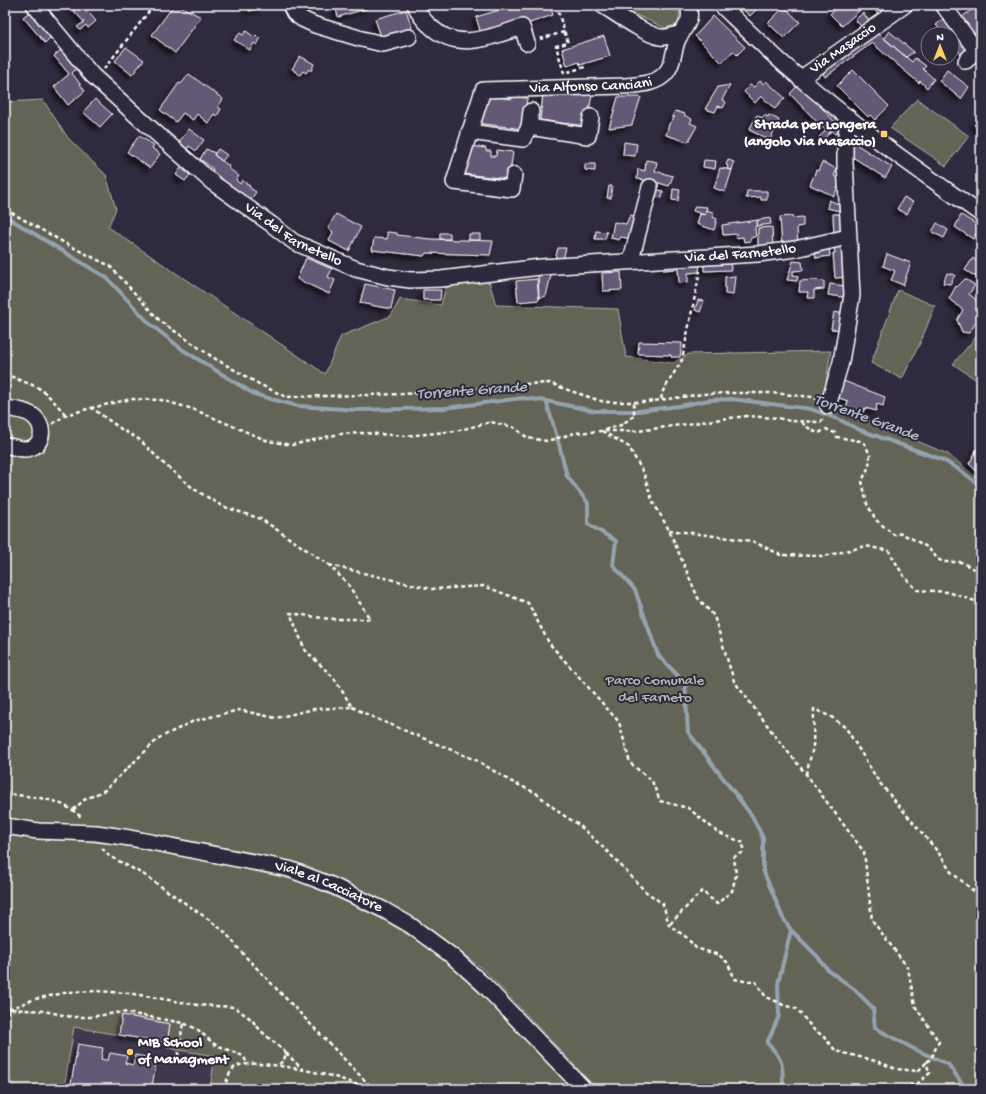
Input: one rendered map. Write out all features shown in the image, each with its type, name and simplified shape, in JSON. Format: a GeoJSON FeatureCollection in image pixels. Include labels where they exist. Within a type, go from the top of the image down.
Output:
{"type":"FeatureCollection","features":[{"type":"Feature","properties":{"kind":"street","name":"Via del Farnetello"},"geometry":{"type":"LineString","coordinates":[[34,5],[92,75],[213,183],[294,242],[356,269],[388,277],[410,280],[441,279],[541,267],[631,260],[758,254],[795,249],[848,237]]}},
{"type":"Feature","properties":{"kind":"street"},"geometry":{"type":"LineString","coordinates":[[290,5],[294,13],[302,19],[362,39],[383,44],[409,37]]}},
{"type":"Feature","properties":{"kind":"street"},"geometry":{"type":"LineString","coordinates":[[415,5],[425,22],[435,32],[446,38],[462,41],[478,40],[522,27],[527,43]]}},
{"type":"Feature","properties":{"kind":"street"},"geometry":{"type":"LineString","coordinates":[[602,5],[644,30],[660,37],[672,37],[682,33]]}},
{"type":"Feature","properties":{"kind":"street","name":"Via Alfonso Canciani"},"geometry":{"type":"LineString","coordinates":[[514,175],[512,189],[454,182],[483,90],[644,85],[661,78],[670,69],[676,44],[688,23],[691,13],[688,5]]}},
{"type":"Feature","properties":{"kind":"street"},"geometry":{"type":"LineString","coordinates":[[721,5],[800,79],[911,165],[981,214]]}},
{"type":"Feature","properties":{"kind":"street","name":"Via Masaccio"},"geometry":{"type":"LineString","coordinates":[[800,79],[905,5]]}},
{"type":"Feature","properties":{"kind":"street"},"geometry":{"type":"LineString","coordinates":[[943,5],[976,50],[966,61]]}},
{"type":"Feature","properties":{"kind":"street","name":"Via Alfonso Canciani"},"geometry":{"type":"LineString","coordinates":[[529,127],[531,111]]}},
{"type":"Feature","properties":{"kind":"street"},"geometry":{"type":"LineString","coordinates":[[469,132],[523,139],[529,127],[588,136],[591,116]]}},
{"type":"Feature","properties":{"kind":"street"},"geometry":{"type":"LineString","coordinates":[[826,412],[841,362],[852,296],[844,162],[848,117]]}},
{"type":"Feature","properties":{"kind":"street"},"geometry":{"type":"LineString","coordinates":[[631,260],[650,187]]}},
{"type":"Feature","properties":{"kind":"street"},"geometry":{"type":"LineString","coordinates":[[5,408],[29,413],[40,424],[42,430],[38,443],[33,447],[24,449],[5,445]]}},
{"type":"Feature","properties":{"kind":"street","name":"Viale al Cacciatore"},"geometry":{"type":"LineString","coordinates":[[5,826],[38,831],[96,833],[289,869],[325,883],[384,910],[427,936],[468,970],[584,1089]]}},
{"type":"Feature","properties":{"kind":"path"},"geometry":{"type":"LineString","coordinates":[[92,75],[104,69],[154,5]]}},
{"type":"Feature","properties":{"kind":"path"},"geometry":{"type":"LineString","coordinates":[[556,5],[568,43],[556,46],[564,73],[585,67],[584,64]]}},
{"type":"Feature","properties":{"kind":"path"},"geometry":{"type":"LineString","coordinates":[[527,43],[564,32]]}},
{"type":"Feature","properties":{"kind":"path"},"geometry":{"type":"LineString","coordinates":[[5,209],[70,246],[110,266],[160,321],[214,358],[259,384],[286,397],[403,394],[550,383],[604,402],[661,400],[703,394],[772,393],[812,397],[826,412],[821,422],[802,422],[778,418],[747,416],[638,431],[575,433],[548,441],[528,438],[513,427],[491,422],[456,431],[406,436],[362,433],[339,434],[292,445],[268,441],[193,409],[161,400],[131,399],[66,415],[42,430]]}},
{"type":"Feature","properties":{"kind":"path"},"geometry":{"type":"LineString","coordinates":[[661,400],[664,391],[682,360],[703,257]]}},
{"type":"Feature","properties":{"kind":"path"},"geometry":{"type":"LineString","coordinates":[[976,288],[981,292]]}},
{"type":"Feature","properties":{"kind":"path"},"geometry":{"type":"LineString","coordinates":[[5,374],[36,387],[52,399],[66,415]]}},
{"type":"Feature","properties":{"kind":"path"},"geometry":{"type":"LineString","coordinates":[[601,431],[621,425],[634,416],[634,402]]}},
{"type":"Feature","properties":{"kind":"path"},"geometry":{"type":"LineString","coordinates":[[91,408],[140,440],[163,463],[194,489],[222,506],[261,519],[329,565],[348,584],[370,618],[329,618],[290,613],[304,650],[334,678],[352,707]]}},
{"type":"Feature","properties":{"kind":"path"},"geometry":{"type":"LineString","coordinates":[[802,422],[814,433],[819,434],[826,429],[835,433],[837,437],[860,441],[865,444],[870,455],[869,466],[862,481],[867,504],[876,520],[890,532],[894,535],[896,533],[912,538],[927,547],[938,559],[943,562],[961,562],[981,573]]}},
{"type":"Feature","properties":{"kind":"path"},"geometry":{"type":"LineString","coordinates":[[73,810],[84,800],[105,790],[159,738],[194,721],[239,710],[276,718],[314,709],[352,707],[478,761],[510,781],[536,793],[560,813],[579,825],[609,853],[645,892],[663,904],[669,925],[686,937],[696,948],[719,955],[727,962],[735,979],[744,982],[755,982],[766,997],[783,1005],[796,1008],[814,1030],[822,1035],[836,1051],[879,1062],[896,1069],[918,1071],[933,1058],[935,1048],[939,1042],[914,1006],[908,968],[872,920],[864,852],[734,681],[714,616],[698,598],[668,530],[652,500],[644,474],[629,447],[601,431]]}},
{"type":"Feature","properties":{"kind":"path"},"geometry":{"type":"LineString","coordinates":[[668,530],[752,541],[781,555],[825,556],[866,546],[889,551],[903,575],[917,590],[948,592],[981,603]]}},
{"type":"Feature","properties":{"kind":"path"},"geometry":{"type":"LineString","coordinates":[[329,565],[432,589],[484,586],[528,603],[549,643],[619,722],[630,763],[652,781],[660,801],[688,808],[718,833],[744,843],[742,853],[734,857],[736,875],[732,891],[717,904],[702,891],[669,925]]}},
{"type":"Feature","properties":{"kind":"path"},"geometry":{"type":"LineString","coordinates":[[806,774],[813,748],[814,709],[833,718],[846,728],[879,782],[938,852],[951,872],[981,897]]}},
{"type":"Feature","properties":{"kind":"path"},"geometry":{"type":"LineString","coordinates":[[5,792],[8,794],[56,801],[73,810],[96,833],[100,846],[109,856],[143,874],[208,919],[224,932],[244,955],[373,1089]]}},
{"type":"Feature","properties":{"kind":"path"},"geometry":{"type":"LineString","coordinates":[[8,1009],[35,999],[69,992],[97,991],[128,993],[198,1005],[234,1007],[250,1019],[304,1070]]}},
{"type":"Feature","properties":{"kind":"path"},"geometry":{"type":"LineString","coordinates":[[5,1008],[44,1011],[72,1018],[90,1018],[122,1012],[182,1023],[197,1029],[214,1044],[243,1056],[248,1064]]}},
{"type":"Feature","properties":{"kind":"path"},"geometry":{"type":"LineString","coordinates":[[5,1020],[8,1009]]}},
{"type":"Feature","properties":{"kind":"path"},"geometry":{"type":"LineString","coordinates":[[178,1056],[182,1023]]}},
{"type":"Feature","properties":{"kind":"path"},"geometry":{"type":"LineString","coordinates":[[277,1066],[284,1060],[286,1053]]}},
{"type":"Feature","properties":{"kind":"path"},"geometry":{"type":"LineString","coordinates":[[224,1089],[230,1074],[236,1066],[248,1064],[263,1064],[304,1070],[343,1079],[367,1089]]}},
{"type":"Feature","properties":{"kind":"path"},"geometry":{"type":"LineString","coordinates":[[897,1089],[918,1083],[930,1073],[926,1064]]}},
{"type":"Feature","properties":{"kind":"path"},"geometry":{"type":"LineString","coordinates":[[203,1086],[220,1089]]}},
{"type":"Feature","properties":{"kind":"shaded area","name":"MIB School of Managment"},"geometry":{"type":"Polygon","coordinates":[[[122,1015],[170,1024],[167,1048],[215,1056],[210,1089],[64,1089],[74,1026],[119,1035],[122,1015]]]}},
{"type":"Feature","properties":{"kind":"green space"},"geometry":{"type":"Polygon","coordinates":[[[618,5],[676,5],[680,9],[678,24],[665,28],[618,5]]]}},
{"type":"Feature","properties":{"kind":"green space"},"geometry":{"type":"Polygon","coordinates":[[[917,99],[969,136],[946,166],[890,128],[917,99]]]}},
{"type":"Feature","properties":{"kind":"green space","name":"Parco Comunale del Farneto"},"geometry":{"type":"Polygon","coordinates":[[[43,100],[68,138],[106,175],[116,209],[108,227],[325,374],[341,336],[391,316],[400,299],[441,305],[446,287],[489,281],[496,305],[618,309],[626,357],[673,363],[689,354],[831,351],[824,394],[836,407],[948,454],[981,481],[981,1089],[597,1089],[484,970],[429,928],[383,900],[325,874],[285,861],[5,818],[5,449],[28,455],[43,452],[50,436],[47,418],[37,409],[5,400],[5,102],[43,100]]]}},
{"type":"Feature","properties":{"kind":"green space"},"geometry":{"type":"Polygon","coordinates":[[[898,290],[935,306],[921,341],[902,379],[871,363],[898,290]]]}},
{"type":"Feature","properties":{"kind":"green space"},"geometry":{"type":"Polygon","coordinates":[[[981,331],[981,383],[953,364],[981,331]]]}},
{"type":"Feature","properties":{"kind":"green space"},"geometry":{"type":"Polygon","coordinates":[[[5,413],[22,418],[33,424],[35,431],[31,438],[25,443],[5,439],[5,413]]]}},
{"type":"Feature","properties":{"kind":"green space"},"geometry":{"type":"Polygon","coordinates":[[[5,835],[118,844],[300,881],[379,917],[436,952],[488,1001],[574,1089],[210,1089],[215,1056],[167,1048],[170,1024],[122,1015],[119,1035],[74,1027],[64,1089],[14,1089],[5,1068],[5,835]]]}},
{"type":"Feature","properties":{"kind":"building"},"geometry":{"type":"Polygon","coordinates":[[[77,5],[82,5],[96,21],[88,28],[86,25],[80,30],[77,27],[84,22],[72,9],[77,5]]]}},
{"type":"Feature","properties":{"kind":"building"},"geometry":{"type":"Polygon","coordinates":[[[174,5],[178,5],[201,17],[175,53],[152,35],[174,5]]]}},
{"type":"Feature","properties":{"kind":"building"},"geometry":{"type":"Polygon","coordinates":[[[247,5],[263,5],[264,7],[249,11],[247,5]]]}},
{"type":"Feature","properties":{"kind":"building"},"geometry":{"type":"Polygon","coordinates":[[[335,5],[368,5],[369,8],[338,17],[335,5]]]}},
{"type":"Feature","properties":{"kind":"building"},"geometry":{"type":"Polygon","coordinates":[[[516,5],[550,5],[553,15],[524,25],[481,34],[476,17],[516,5]]]}},
{"type":"Feature","properties":{"kind":"building"},"geometry":{"type":"Polygon","coordinates":[[[738,5],[761,5],[750,16],[738,5]]]}},
{"type":"Feature","properties":{"kind":"building"},"geometry":{"type":"Polygon","coordinates":[[[840,5],[858,5],[861,9],[842,26],[830,14],[840,5]]]}},
{"type":"Feature","properties":{"kind":"building"},"geometry":{"type":"Polygon","coordinates":[[[872,5],[900,5],[881,19],[872,5]]]}},
{"type":"Feature","properties":{"kind":"building"},"geometry":{"type":"Polygon","coordinates":[[[978,5],[981,5],[981,45],[964,31],[969,26],[962,17],[978,5]]]}},
{"type":"Feature","properties":{"kind":"building"},"geometry":{"type":"Polygon","coordinates":[[[784,7],[800,22],[784,38],[768,23],[784,7]]]}},
{"type":"Feature","properties":{"kind":"building"},"geometry":{"type":"Polygon","coordinates":[[[32,10],[53,35],[45,43],[23,17],[32,10]]]}},
{"type":"Feature","properties":{"kind":"building"},"geometry":{"type":"Polygon","coordinates":[[[406,10],[412,28],[381,37],[375,19],[406,10]]]}},
{"type":"Feature","properties":{"kind":"building"},"geometry":{"type":"Polygon","coordinates":[[[863,13],[872,25],[865,30],[855,20],[863,13]]]}},
{"type":"Feature","properties":{"kind":"building"},"geometry":{"type":"Polygon","coordinates":[[[713,16],[745,47],[737,55],[733,51],[722,63],[695,36],[713,16]]]}},
{"type":"Feature","properties":{"kind":"building"},"geometry":{"type":"Polygon","coordinates":[[[944,18],[951,26],[937,26],[936,25],[944,18]]]}},
{"type":"Feature","properties":{"kind":"building"},"geometry":{"type":"Polygon","coordinates":[[[246,31],[254,37],[256,35],[260,39],[257,45],[254,43],[250,50],[234,40],[240,33],[243,35],[246,31]]]}},
{"type":"Feature","properties":{"kind":"building"},"geometry":{"type":"Polygon","coordinates":[[[875,31],[912,62],[915,58],[920,62],[920,66],[926,66],[923,69],[934,79],[927,88],[872,43],[825,77],[822,72],[875,31]]]}},
{"type":"Feature","properties":{"kind":"building"},"geometry":{"type":"Polygon","coordinates":[[[889,31],[914,52],[906,57],[884,38],[889,31]]]}},
{"type":"Feature","properties":{"kind":"building"},"geometry":{"type":"Polygon","coordinates":[[[604,36],[610,56],[580,65],[579,62],[567,66],[562,49],[604,36]]]}},
{"type":"Feature","properties":{"kind":"building"},"geometry":{"type":"Polygon","coordinates":[[[960,37],[969,48],[961,54],[960,53],[960,37]]]}},
{"type":"Feature","properties":{"kind":"building"},"geometry":{"type":"Polygon","coordinates":[[[126,47],[144,60],[132,75],[115,61],[126,47]]]}},
{"type":"Feature","properties":{"kind":"building"},"geometry":{"type":"Polygon","coordinates":[[[62,49],[78,67],[72,73],[85,91],[68,105],[54,87],[69,74],[54,56],[62,49]]]}},
{"type":"Feature","properties":{"kind":"building"},"geometry":{"type":"Polygon","coordinates":[[[300,56],[314,64],[311,71],[309,69],[306,73],[303,71],[300,75],[292,69],[300,56]]]}},
{"type":"Feature","properties":{"kind":"building"},"geometry":{"type":"Polygon","coordinates":[[[853,70],[889,106],[875,120],[870,115],[868,117],[837,86],[853,70]]]}},
{"type":"Feature","properties":{"kind":"building"},"geometry":{"type":"Polygon","coordinates":[[[947,70],[969,87],[961,99],[939,81],[947,70]]]}},
{"type":"Feature","properties":{"kind":"building"},"geometry":{"type":"Polygon","coordinates":[[[189,74],[223,99],[218,107],[221,109],[217,116],[214,114],[208,123],[197,114],[193,120],[183,113],[176,122],[160,110],[179,83],[181,84],[189,74]]]}},
{"type":"Feature","properties":{"kind":"building"},"geometry":{"type":"Polygon","coordinates":[[[760,81],[764,84],[766,81],[785,98],[775,109],[761,96],[755,103],[744,92],[750,85],[754,87],[760,81]]]}},
{"type":"Feature","properties":{"kind":"building"},"geometry":{"type":"Polygon","coordinates":[[[799,84],[843,130],[835,134],[828,128],[825,130],[790,94],[799,84]]]}},
{"type":"Feature","properties":{"kind":"building"},"geometry":{"type":"Polygon","coordinates":[[[730,85],[722,100],[726,102],[723,108],[718,106],[715,112],[705,109],[718,87],[730,85]]]}},
{"type":"Feature","properties":{"kind":"building"},"geometry":{"type":"Polygon","coordinates":[[[575,92],[592,94],[588,118],[585,126],[540,120],[543,94],[550,93],[574,96],[575,92]]]}},
{"type":"Feature","properties":{"kind":"building"},"geometry":{"type":"Polygon","coordinates":[[[490,96],[512,99],[514,97],[527,98],[523,129],[477,123],[485,98],[490,98],[490,96]]]}},
{"type":"Feature","properties":{"kind":"building"},"geometry":{"type":"Polygon","coordinates":[[[618,97],[641,97],[632,125],[609,128],[618,97]]]}},
{"type":"Feature","properties":{"kind":"building"},"geometry":{"type":"Polygon","coordinates":[[[95,99],[112,114],[100,127],[83,112],[95,99]]]}},
{"type":"Feature","properties":{"kind":"building"},"geometry":{"type":"Polygon","coordinates":[[[675,111],[685,114],[684,115],[692,119],[690,123],[697,126],[688,142],[666,135],[669,124],[675,117],[672,117],[675,111]]]}},
{"type":"Feature","properties":{"kind":"building"},"geometry":{"type":"Polygon","coordinates":[[[757,115],[762,118],[764,115],[768,117],[769,115],[779,120],[770,140],[749,130],[757,115]]]}},
{"type":"Feature","properties":{"kind":"building"},"geometry":{"type":"Polygon","coordinates":[[[981,118],[981,131],[974,125],[981,118]]]}},
{"type":"Feature","properties":{"kind":"building"},"geometry":{"type":"Polygon","coordinates":[[[828,128],[831,131],[823,140],[819,137],[828,128]]]}},
{"type":"Feature","properties":{"kind":"building"},"geometry":{"type":"Polygon","coordinates":[[[189,129],[204,140],[196,151],[189,146],[187,149],[179,142],[189,129]]]}},
{"type":"Feature","properties":{"kind":"building"},"geometry":{"type":"Polygon","coordinates":[[[139,136],[154,145],[152,148],[160,154],[150,168],[127,152],[139,136]]]}},
{"type":"Feature","properties":{"kind":"building"},"geometry":{"type":"Polygon","coordinates":[[[851,141],[892,167],[885,178],[848,154],[851,141]]]}},
{"type":"Feature","properties":{"kind":"building"},"geometry":{"type":"Polygon","coordinates":[[[624,142],[637,144],[635,156],[623,155],[624,142]]]}},
{"type":"Feature","properties":{"kind":"building"},"geometry":{"type":"Polygon","coordinates":[[[469,146],[486,148],[486,151],[491,151],[491,156],[496,156],[497,150],[513,152],[509,179],[463,174],[469,146]]]}},
{"type":"Feature","properties":{"kind":"building"},"geometry":{"type":"Polygon","coordinates":[[[206,149],[215,153],[214,155],[229,166],[228,168],[239,176],[236,180],[240,184],[242,180],[256,192],[248,204],[209,176],[213,169],[200,159],[206,149]]]}},
{"type":"Feature","properties":{"kind":"building"},"geometry":{"type":"Polygon","coordinates":[[[218,149],[227,155],[222,161],[214,155],[218,149]]]}},
{"type":"Feature","properties":{"kind":"building"},"geometry":{"type":"Polygon","coordinates":[[[646,160],[657,162],[655,171],[673,176],[669,186],[652,181],[637,179],[638,169],[645,171],[646,160]]]}},
{"type":"Feature","properties":{"kind":"building"},"geometry":{"type":"Polygon","coordinates":[[[704,160],[716,161],[715,169],[703,167],[704,160]]]}},
{"type":"Feature","properties":{"kind":"building"},"geometry":{"type":"Polygon","coordinates":[[[728,160],[734,162],[732,170],[727,169],[728,166],[726,165],[728,160]]]}},
{"type":"Feature","properties":{"kind":"building"},"geometry":{"type":"Polygon","coordinates":[[[822,162],[837,169],[834,176],[841,179],[834,196],[810,185],[816,170],[818,171],[822,162]]]}},
{"type":"Feature","properties":{"kind":"building"},"geometry":{"type":"Polygon","coordinates":[[[585,164],[595,164],[595,171],[585,170],[585,164]]]}},
{"type":"Feature","properties":{"kind":"building"},"geometry":{"type":"Polygon","coordinates":[[[181,168],[190,175],[185,181],[176,175],[181,168]]]}},
{"type":"Feature","properties":{"kind":"building"},"geometry":{"type":"Polygon","coordinates":[[[720,168],[732,170],[725,192],[714,188],[720,168]]]}},
{"type":"Feature","properties":{"kind":"building"},"geometry":{"type":"Polygon","coordinates":[[[609,186],[612,186],[611,198],[607,198],[609,186]]]}},
{"type":"Feature","properties":{"kind":"building"},"geometry":{"type":"Polygon","coordinates":[[[653,189],[663,191],[662,198],[651,196],[653,189]]]}},
{"type":"Feature","properties":{"kind":"building"},"geometry":{"type":"Polygon","coordinates":[[[673,189],[680,190],[678,201],[672,200],[673,189]]]}},
{"type":"Feature","properties":{"kind":"building"},"geometry":{"type":"Polygon","coordinates":[[[747,191],[767,191],[767,200],[761,200],[761,197],[746,198],[747,191]]]}},
{"type":"Feature","properties":{"kind":"building"},"geometry":{"type":"Polygon","coordinates":[[[904,197],[913,202],[907,214],[897,209],[904,197]]]}},
{"type":"Feature","properties":{"kind":"building"},"geometry":{"type":"Polygon","coordinates":[[[829,200],[843,206],[844,212],[827,208],[829,200]]]}},
{"type":"Feature","properties":{"kind":"building"},"geometry":{"type":"Polygon","coordinates":[[[695,206],[707,207],[705,215],[693,211],[695,206]]]}},
{"type":"Feature","properties":{"kind":"building"},"geometry":{"type":"Polygon","coordinates":[[[706,210],[713,212],[713,217],[717,219],[714,230],[697,224],[700,214],[705,215],[706,210]]]}},
{"type":"Feature","properties":{"kind":"building"},"geometry":{"type":"Polygon","coordinates":[[[336,214],[361,227],[349,251],[329,241],[333,232],[328,228],[336,214]]]}},
{"type":"Feature","properties":{"kind":"building"},"geometry":{"type":"Polygon","coordinates":[[[833,214],[844,214],[845,236],[834,238],[833,214]]]}},
{"type":"Feature","properties":{"kind":"building"},"geometry":{"type":"Polygon","coordinates":[[[630,215],[639,218],[632,239],[621,237],[619,240],[611,238],[614,222],[626,224],[630,215]]]}},
{"type":"Feature","properties":{"kind":"building"},"geometry":{"type":"Polygon","coordinates":[[[961,215],[976,224],[974,226],[979,229],[973,239],[955,227],[961,215]]]}},
{"type":"Feature","properties":{"kind":"building"},"geometry":{"type":"Polygon","coordinates":[[[792,216],[792,218],[803,217],[803,226],[797,227],[798,245],[782,246],[780,217],[792,216]]]}},
{"type":"Feature","properties":{"kind":"building"},"geometry":{"type":"Polygon","coordinates":[[[770,218],[771,224],[756,226],[758,220],[770,218]]]}},
{"type":"Feature","properties":{"kind":"building"},"geometry":{"type":"Polygon","coordinates":[[[758,220],[755,229],[756,236],[751,238],[750,241],[744,242],[743,237],[736,238],[737,234],[723,235],[722,225],[758,220]]]}},
{"type":"Feature","properties":{"kind":"building"},"geometry":{"type":"Polygon","coordinates":[[[937,223],[948,230],[944,238],[932,232],[937,223]]]}},
{"type":"Feature","properties":{"kind":"building"},"geometry":{"type":"Polygon","coordinates":[[[772,227],[773,249],[758,251],[758,228],[772,227]]]}},
{"type":"Feature","properties":{"kind":"building"},"geometry":{"type":"Polygon","coordinates":[[[596,231],[607,232],[605,239],[595,239],[596,231]]]}},
{"type":"Feature","properties":{"kind":"building"},"geometry":{"type":"Polygon","coordinates":[[[387,232],[397,233],[397,235],[430,239],[493,241],[490,255],[426,253],[424,256],[372,250],[374,238],[387,239],[387,232]]]}},
{"type":"Feature","properties":{"kind":"building"},"geometry":{"type":"Polygon","coordinates":[[[440,233],[450,233],[450,239],[440,239],[440,233]]]}},
{"type":"Feature","properties":{"kind":"building"},"geometry":{"type":"Polygon","coordinates":[[[469,234],[480,234],[480,240],[469,240],[469,234]]]}},
{"type":"Feature","properties":{"kind":"building"},"geometry":{"type":"Polygon","coordinates":[[[845,243],[847,277],[835,278],[833,253],[835,253],[834,244],[845,243]]]}},
{"type":"Feature","properties":{"kind":"building"},"geometry":{"type":"Polygon","coordinates":[[[558,248],[566,248],[563,259],[555,259],[558,248]]]}},
{"type":"Feature","properties":{"kind":"building"},"geometry":{"type":"Polygon","coordinates":[[[829,248],[830,256],[816,258],[815,253],[820,253],[820,249],[829,248]]]}},
{"type":"Feature","properties":{"kind":"building"},"geometry":{"type":"Polygon","coordinates":[[[887,254],[911,263],[903,285],[891,280],[895,271],[883,266],[887,254]]]}},
{"type":"Feature","properties":{"kind":"building"},"geometry":{"type":"Polygon","coordinates":[[[306,258],[332,269],[328,277],[335,280],[329,294],[297,279],[306,258]]]}},
{"type":"Feature","properties":{"kind":"building"},"geometry":{"type":"Polygon","coordinates":[[[973,258],[981,264],[981,280],[965,270],[973,258]]]}},
{"type":"Feature","properties":{"kind":"building"},"geometry":{"type":"Polygon","coordinates":[[[730,259],[731,270],[704,271],[704,260],[730,259]]]}},
{"type":"Feature","properties":{"kind":"building"},"geometry":{"type":"Polygon","coordinates":[[[700,261],[699,272],[688,273],[688,282],[679,283],[678,269],[663,270],[663,262],[700,261]]]}},
{"type":"Feature","properties":{"kind":"building"},"geometry":{"type":"Polygon","coordinates":[[[793,261],[802,262],[803,270],[793,271],[793,275],[798,276],[797,281],[787,280],[793,261]]]}},
{"type":"Feature","properties":{"kind":"building"},"geometry":{"type":"Polygon","coordinates":[[[552,271],[546,296],[539,298],[538,272],[552,271]]]}},
{"type":"Feature","properties":{"kind":"building"},"geometry":{"type":"Polygon","coordinates":[[[621,272],[622,290],[603,291],[602,273],[621,272]]]}},
{"type":"Feature","properties":{"kind":"building"},"geometry":{"type":"Polygon","coordinates":[[[947,273],[955,275],[950,284],[943,283],[947,273]]]}},
{"type":"Feature","properties":{"kind":"building"},"geometry":{"type":"Polygon","coordinates":[[[735,276],[733,295],[725,294],[725,277],[735,276]]]}},
{"type":"Feature","properties":{"kind":"building"},"geometry":{"type":"Polygon","coordinates":[[[537,279],[539,300],[518,302],[516,281],[537,279]]]}},
{"type":"Feature","properties":{"kind":"building"},"geometry":{"type":"Polygon","coordinates":[[[965,279],[975,285],[969,294],[981,304],[981,315],[969,333],[962,332],[957,320],[963,310],[949,299],[956,286],[957,287],[965,279]]]}},
{"type":"Feature","properties":{"kind":"building"},"geometry":{"type":"Polygon","coordinates":[[[800,281],[824,281],[824,289],[814,290],[814,298],[807,298],[808,292],[799,292],[800,281]]]}},
{"type":"Feature","properties":{"kind":"building"},"geometry":{"type":"Polygon","coordinates":[[[365,284],[395,290],[391,309],[360,303],[365,284]]]}},
{"type":"Feature","properties":{"kind":"building"},"geometry":{"type":"Polygon","coordinates":[[[830,284],[845,286],[843,297],[828,295],[830,284]]]}},
{"type":"Feature","properties":{"kind":"building"},"geometry":{"type":"Polygon","coordinates":[[[423,290],[441,290],[440,300],[423,300],[423,290]]]}},
{"type":"Feature","properties":{"kind":"building"},"geometry":{"type":"Polygon","coordinates":[[[698,300],[704,301],[700,312],[695,310],[698,300]]]}},
{"type":"Feature","properties":{"kind":"building"},"geometry":{"type":"Polygon","coordinates":[[[834,312],[845,314],[843,330],[831,329],[834,312]]]}},
{"type":"Feature","properties":{"kind":"building"},"geometry":{"type":"Polygon","coordinates":[[[639,342],[682,343],[680,357],[671,357],[671,355],[638,354],[639,342]]]}},
{"type":"Feature","properties":{"kind":"building"},"geometry":{"type":"Polygon","coordinates":[[[841,380],[885,397],[883,406],[877,404],[876,411],[865,408],[862,415],[846,409],[848,401],[836,397],[841,380]]]}},
{"type":"Feature","properties":{"kind":"building"},"geometry":{"type":"Polygon","coordinates":[[[981,442],[981,475],[969,464],[981,442]]]}},
{"type":"Feature","properties":{"kind":"building"},"geometry":{"type":"Polygon","coordinates":[[[122,1015],[170,1024],[167,1043],[119,1035],[122,1015]]]}},
{"type":"Feature","properties":{"kind":"building"},"geometry":{"type":"Polygon","coordinates":[[[78,1044],[103,1048],[101,1059],[105,1060],[108,1060],[110,1053],[127,1056],[125,1063],[133,1065],[135,1055],[157,1059],[152,1086],[160,1087],[159,1089],[70,1089],[78,1044]]]}},
{"type":"Feature","properties":{"kind":"waterway","name":"Torrente Grande"},"geometry":{"type":"LineString","coordinates":[[5,216],[107,278],[150,324],[183,350],[254,394],[271,399],[298,406],[358,410],[445,408],[523,398],[595,411],[638,411],[679,406],[709,400],[732,399],[811,409],[840,420],[860,430],[943,460],[963,472],[981,486]]}},
{"type":"Feature","properties":{"kind":"waterway"},"geometry":{"type":"LineString","coordinates":[[546,401],[567,476],[588,503],[588,524],[616,541],[613,565],[635,590],[658,655],[685,683],[688,732],[752,816],[763,838],[763,870],[783,918],[791,930],[778,984],[779,1016],[767,1043],[780,1059],[783,1075],[783,1089]]}},
{"type":"Feature","properties":{"kind":"waterway"},"geometry":{"type":"LineString","coordinates":[[791,930],[817,956],[828,970],[854,989],[873,1008],[875,1028],[916,1050],[948,1064],[966,1089]]}},
{"type":"Feature","properties":{"kind":"place","name":"Strada per Longera (angolo Via Masaccio)"},"geometry":{"type":"Point","coordinates":[884,134]}},
{"type":"Feature","properties":{"kind":"place","name":"MIB School of Managment"},"geometry":{"type":"Point","coordinates":[130,1052]}}]}
